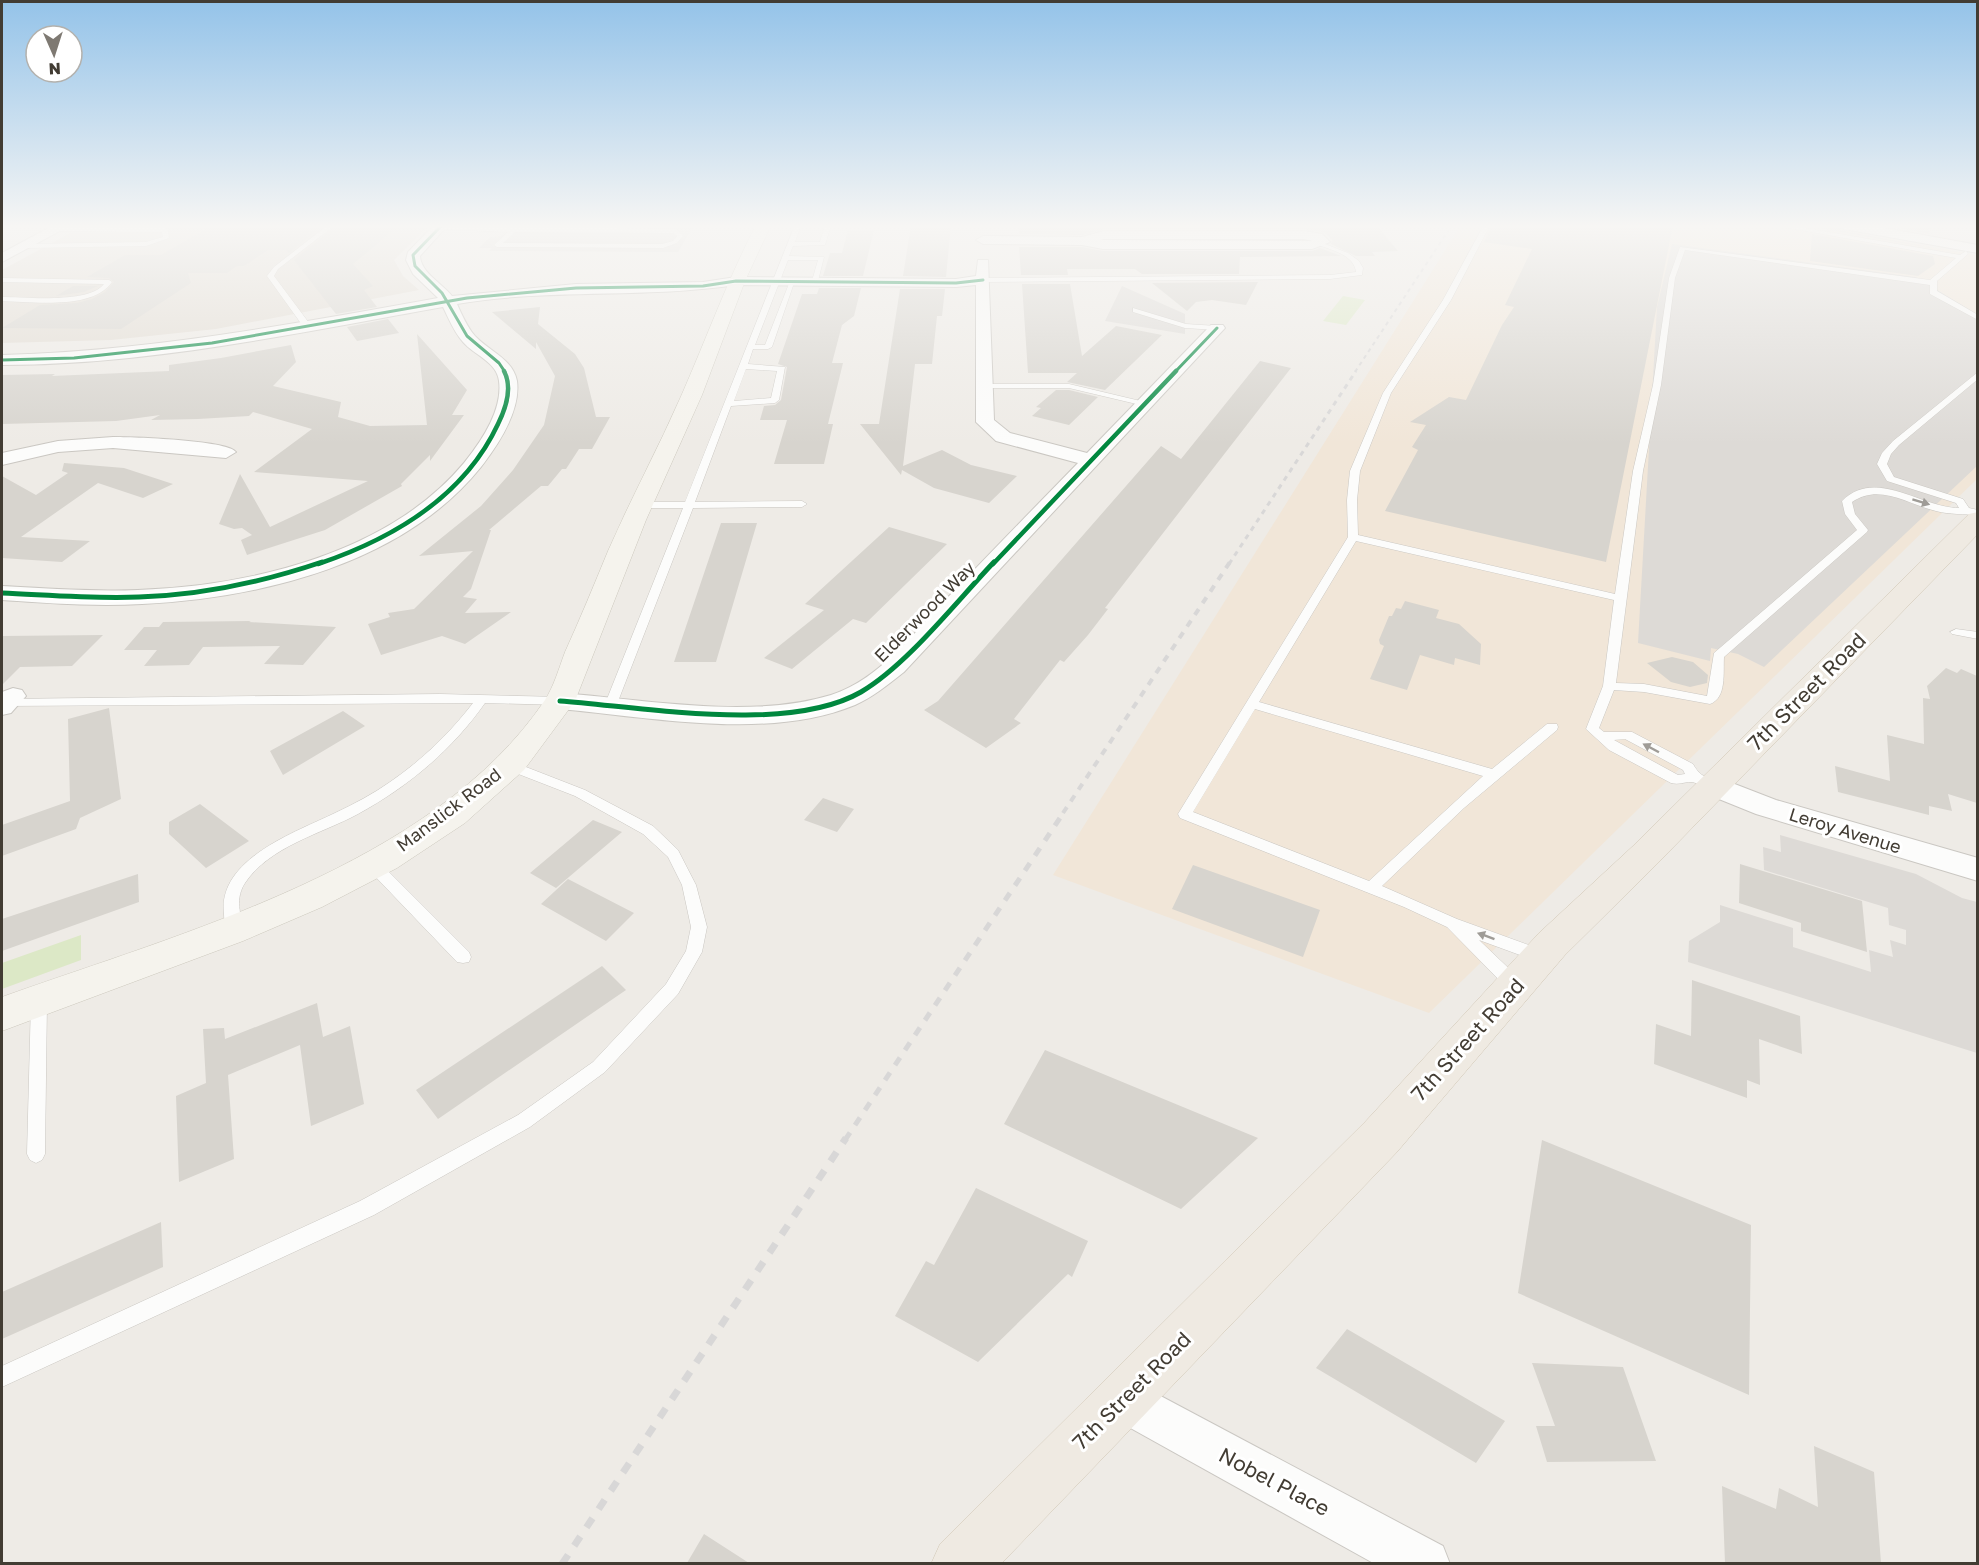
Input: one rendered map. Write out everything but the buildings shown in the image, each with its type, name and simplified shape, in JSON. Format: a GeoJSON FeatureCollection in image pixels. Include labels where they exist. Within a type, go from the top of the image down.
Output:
{"type":"FeatureCollection","features":[{"type":"Feature","properties":{"kind":"main road","name":"Manslick Road"},"geometry":{"type":"LineString","coordinates":[[2,1014],[233,927],[373,865],[429,830],[483,789],[508,765],[544,728],[560,701],[640,505],[696,385],[729,298]]}},
{"type":"Feature","properties":{"kind":"main road","name":"7th Street Road"},"geometry":{"type":"LineString","coordinates":[[960,1563],[1382,1137],[1528,971],[1703,781],[1971,514]]}},
{"type":"Feature","properties":{"kind":"street"},"geometry":{"type":"LineString","coordinates":[[2,360],[129,354],[440,298]]}},
{"type":"Feature","properties":{"kind":"street"},"geometry":{"type":"LineString","coordinates":[[2,593],[128,598],[204,591],[249,582],[339,555],[376,539],[432,507],[453,490],[470,471],[493,435],[508,389],[504,369],[466,335],[446,298]]}},
{"type":"Feature","properties":{"kind":"street"},"geometry":{"type":"LineString","coordinates":[[983,298],[985,422],[993,431],[1018,442],[1091,460]]}},
{"type":"Feature","properties":{"kind":"street"},"geometry":{"type":"LineString","coordinates":[[2,350],[72,349],[153,343],[305,324]]}},
{"type":"Feature","properties":{"kind":"street","name":"Elderwood Way"},"geometry":{"type":"LineString","coordinates":[[560,701],[717,712],[783,712],[819,707],[857,694],[895,666],[1216,328]]}},
{"type":"Feature","properties":{"kind":"street"},"geometry":{"type":"LineString","coordinates":[[2,459],[40,450],[106,441],[150,442],[225,452]]}},
{"type":"Feature","properties":{"kind":"street","name":"Leroy Avenue"},"geometry":{"type":"LineString","coordinates":[[1703,781],[1766,807],[1977,870]]}},
{"type":"Feature","properties":{"kind":"street","name":"Nobel Place"},"geometry":{"type":"LineString","coordinates":[[1123,1399],[1425,1563]]}},
{"type":"Feature","properties":{"kind":"lane"},"geometry":{"type":"LineString","coordinates":[[286,298],[305,324]]}},
{"type":"Feature","properties":{"kind":"lane"},"geometry":{"type":"LineString","coordinates":[[611,704],[770,298]]}},
{"type":"Feature","properties":{"kind":"lane"},"geometry":{"type":"LineString","coordinates":[[751,347],[768,347],[787,298]]}},
{"type":"Feature","properties":{"kind":"lane"},"geometry":{"type":"LineString","coordinates":[[1448,298],[1387,393],[1355,471],[1352,500],[1353,537],[1185,814],[1371,888],[1452,924],[1528,971]]}},
{"type":"Feature","properties":{"kind":"lane"},"geometry":{"type":"LineString","coordinates":[[1668,298],[1620,598],[1609,686],[1592,729],[1614,747],[1676,780],[1703,781]]}},
{"type":"Feature","properties":{"kind":"lane"},"geometry":{"type":"LineString","coordinates":[[1943,298],[1977,318]]}},
{"type":"Feature","properties":{"kind":"lane"},"geometry":{"type":"LineString","coordinates":[[1136,310],[1185,326],[1216,328]]}},
{"type":"Feature","properties":{"kind":"lane"},"geometry":{"type":"LineString","coordinates":[[729,404],[775,400],[782,369],[744,366]]}},
{"type":"Feature","properties":{"kind":"lane"},"geometry":{"type":"LineString","coordinates":[[1971,514],[1960,501],[1890,479],[1882,464],[1887,453],[1977,374]]}},
{"type":"Feature","properties":{"kind":"lane"},"geometry":{"type":"LineString","coordinates":[[984,386],[1069,386],[1145,403]]}},
{"type":"Feature","properties":{"kind":"lane"},"geometry":{"type":"LineString","coordinates":[[1879,489],[1890,479]]}},
{"type":"Feature","properties":{"kind":"lane"},"geometry":{"type":"LineString","coordinates":[[1609,686],[1644,688],[1710,700],[1715,695],[1718,656],[1863,530],[1850,514],[1847,501],[1857,492],[1879,489],[1950,511],[1977,513]]}},
{"type":"Feature","properties":{"kind":"lane"},"geometry":{"type":"LineString","coordinates":[[640,505],[802,504]]}},
{"type":"Feature","properties":{"kind":"lane"},"geometry":{"type":"LineString","coordinates":[[1353,537],[1620,598]]}},
{"type":"Feature","properties":{"kind":"lane"},"geometry":{"type":"LineString","coordinates":[[1977,630],[1956,632],[1977,636]]}},
{"type":"Feature","properties":{"kind":"lane"},"geometry":{"type":"LineString","coordinates":[[6,702],[482,699],[560,701]]}},
{"type":"Feature","properties":{"kind":"lane"},"geometry":{"type":"LineString","coordinates":[[233,927],[230,901],[234,890],[261,860],[310,829],[339,818],[396,784],[447,741],[482,699]]}},
{"type":"Feature","properties":{"kind":"lane"},"geometry":{"type":"LineString","coordinates":[[1252,705],[1493,774]]}},
{"type":"Feature","properties":{"kind":"lane"},"geometry":{"type":"LineString","coordinates":[[1371,888],[1415,842],[1493,774],[1552,727]]}},
{"type":"Feature","properties":{"kind":"lane"},"geometry":{"type":"LineString","coordinates":[[2,1377],[368,1208],[524,1121],[599,1067],[672,989],[694,952],[699,927],[689,885],[673,854],[648,830],[580,793],[508,765]]}},
{"type":"Feature","properties":{"kind":"lane"},"geometry":{"type":"LineString","coordinates":[[373,865],[463,957]]}},
{"type":"Feature","properties":{"kind":"lane"},"geometry":{"type":"LineString","coordinates":[[1452,924],[1528,971]]}},
{"type":"Feature","properties":{"kind":"lane"},"geometry":{"type":"LineString","coordinates":[[36,1154],[39,999]]}},
{"type":"Feature","properties":{"kind":"shaded area"},"geometry":{"type":"Polygon","coordinates":[[[2,298],[377,298],[216,329],[111,340],[2,343],[2,298]]]}},
{"type":"Feature","properties":{"kind":"shaded area"},"geometry":{"type":"Polygon","coordinates":[[[1116,298],[1149,298],[1185,314],[1185,334],[1105,321],[1116,298]]]}},
{"type":"Feature","properties":{"kind":"shaded area"},"geometry":{"type":"Polygon","coordinates":[[[1415,298],[1977,298],[1977,479],[1429,1013],[1053,875],[1415,298]]]}},
{"type":"Feature","properties":{"kind":"shaded area"},"geometry":{"type":"Polygon","coordinates":[[[1659,298],[1951,298],[1977,314],[1977,466],[1764,667],[1738,654],[1711,648],[1710,661],[1638,643],[1659,298]]]}},
{"type":"Feature","properties":{"kind":"shaded area"},"geometry":{"type":"Polygon","coordinates":[[[1780,835],[1916,874],[1962,898],[1977,902],[1977,1053],[1688,962],[1689,941],[1720,922],[1720,905],[1793,928],[1793,947],[1871,972],[1869,950],[1893,957],[1890,940],[1906,945],[1906,930],[1889,925],[1888,908],[1764,870],[1763,847],[1781,852],[1780,835]]]}},
{"type":"Feature","properties":{"kind":"green space"},"geometry":{"type":"Polygon","coordinates":[[[1341,298],[1365,300],[1346,325],[1323,321],[1341,298]]]}},
{"type":"Feature","properties":{"kind":"green space"},"geometry":{"type":"Polygon","coordinates":[[[81,935],[81,960],[2,989],[2,963],[81,935]]]}},
{"type":"Feature","properties":{"kind":"railway"},"geometry":{"type":"LineString","coordinates":[[1355,372],[1404,298]]}},
{"type":"Feature","properties":{"kind":"railway"},"geometry":{"type":"LineString","coordinates":[[1229,564],[1356,371]]}},
{"type":"Feature","properties":{"kind":"railway"},"geometry":{"type":"LineString","coordinates":[[1063,813],[1230,562]]}},
{"type":"Feature","properties":{"kind":"railway"},"geometry":{"type":"LineString","coordinates":[[845,1140],[1064,812]]}},
{"type":"Feature","properties":{"kind":"railway"},"geometry":{"type":"LineString","coordinates":[[562,1564],[846,1138]]}},
{"type":"Feature","properties":{"kind":"cycle path"},"geometry":{"type":"LineString","coordinates":[[2,593],[101,598],[140,597],[202,591],[247,583],[293,572],[338,557],[382,538],[421,514],[455,486],[482,453],[496,428],[507,400],[508,381],[503,368],[467,336],[445,298]]}},
{"type":"Feature","properties":{"kind":"cycle path"},"geometry":{"type":"LineString","coordinates":[[2,360],[74,358],[212,343],[467,298]]}},
{"type":"Feature","properties":{"kind":"cycle path"},"geometry":{"type":"LineString","coordinates":[[560,701],[701,713],[773,713],[807,709],[837,702],[861,691],[895,666],[1217,328]]}}]}
